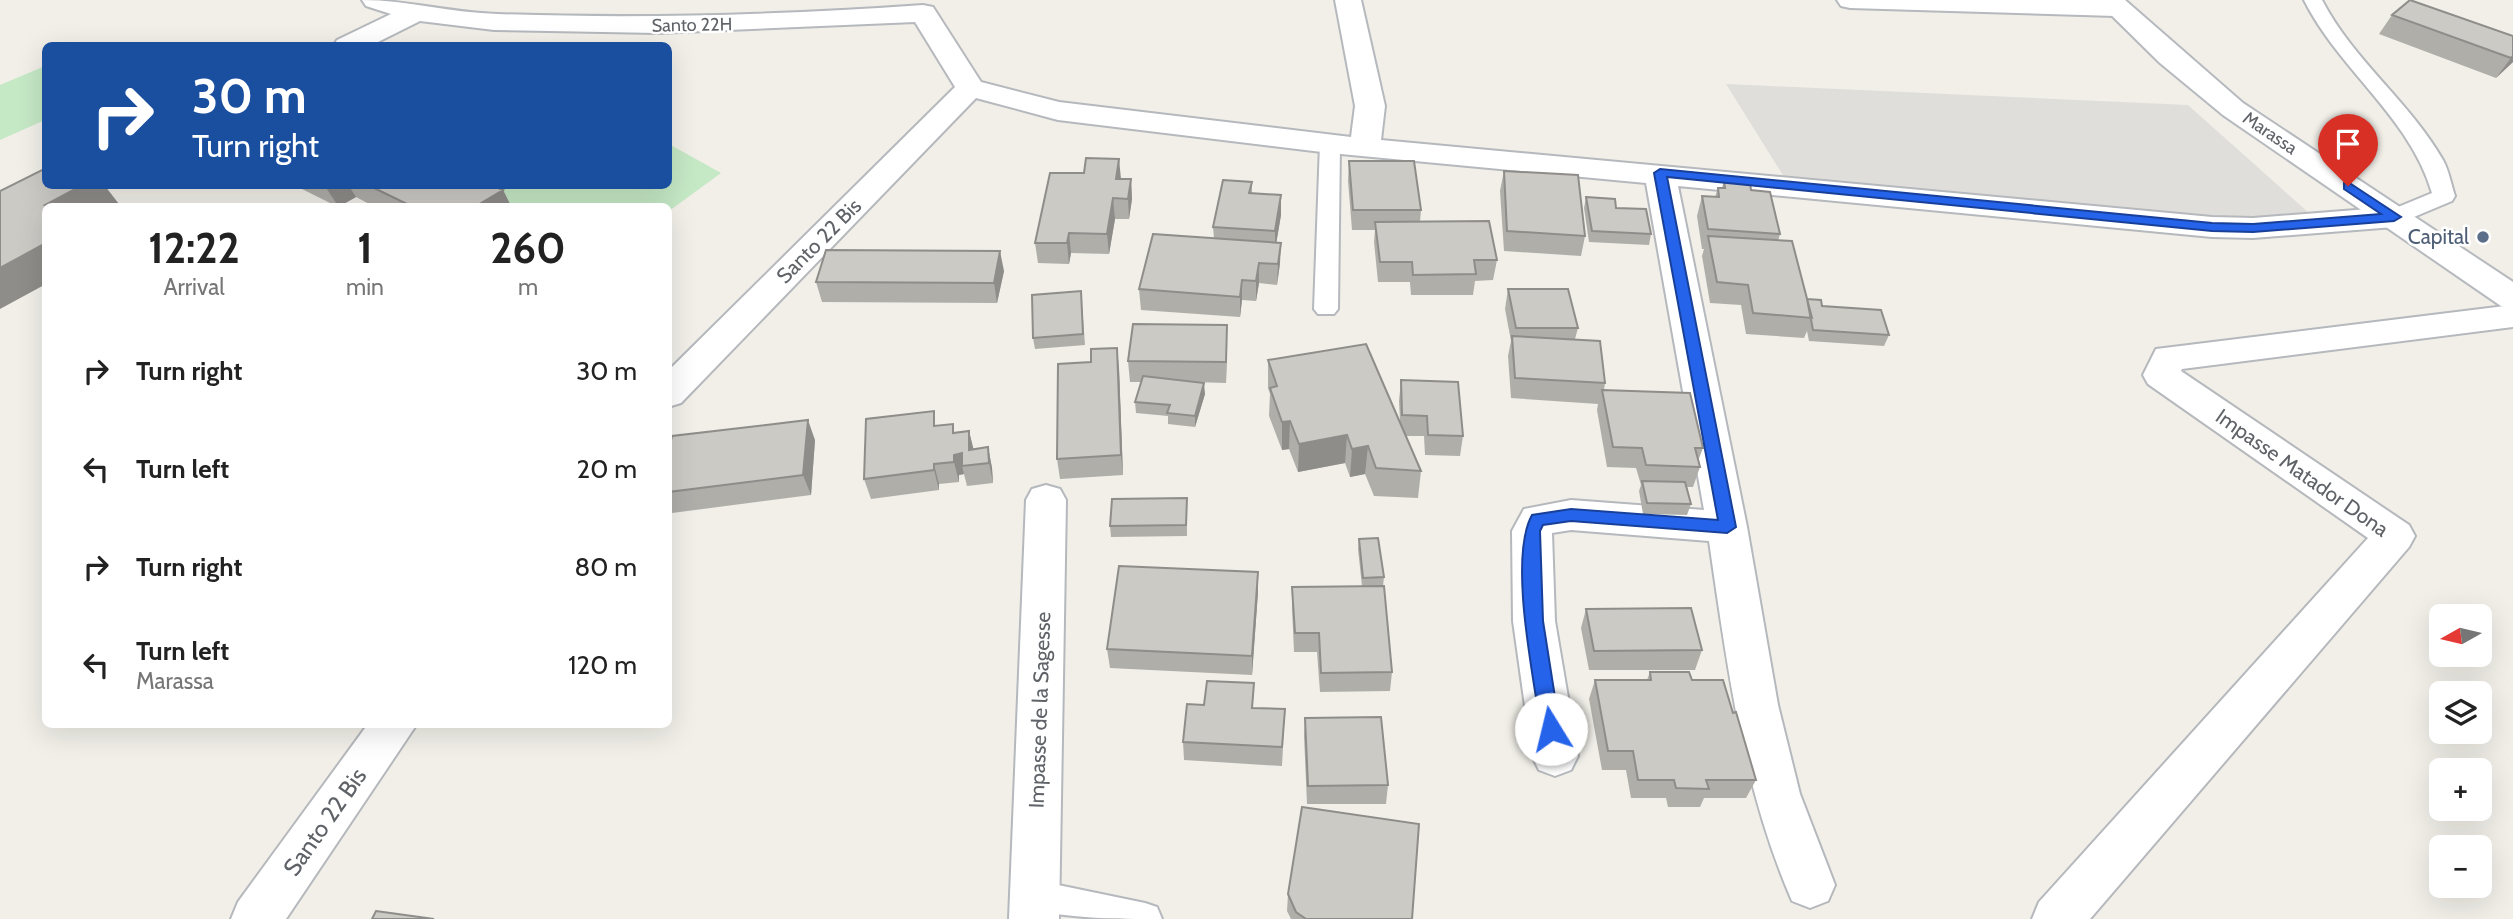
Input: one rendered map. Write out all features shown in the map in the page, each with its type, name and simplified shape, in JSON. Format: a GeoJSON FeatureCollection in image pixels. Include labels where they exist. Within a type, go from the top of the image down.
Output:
{"type":"FeatureCollection","features":[{"type":"Feature","properties":{"kind":"street","name":"Santo 22H"},"geometry":{"type":"LineString","coordinates":[[375,0],[413,14],[452,20],[687,27],[927,6],[970,88]]}},
{"type":"Feature","properties":{"kind":"street"},"geometry":{"type":"LineString","coordinates":[[687,27],[710,0]]}},
{"type":"Feature","properties":{"kind":"street"},"geometry":{"type":"LineString","coordinates":[[1348,0],[1370,106],[1365,148]]}},
{"type":"Feature","properties":{"kind":"street"},"geometry":{"type":"LineString","coordinates":[[1850,0],[2112,4]]}},
{"type":"Feature","properties":{"kind":"street","name":"Marassa"},"geometry":{"type":"LineString","coordinates":[[2112,4],[2233,109],[2513,298]]}},
{"type":"Feature","properties":{"kind":"street"},"geometry":{"type":"LineString","coordinates":[[355,42],[413,14]]}},
{"type":"Feature","properties":{"kind":"street"},"geometry":{"type":"LineString","coordinates":[[970,88],[1058,111],[1365,148],[1660,173],[2212,227],[2253,228],[2394,217]]}},
{"type":"Feature","properties":{"kind":"street","name":"Santo 22 Bis"},"geometry":{"type":"LineString","coordinates":[[672,390],[970,88]]}},
{"type":"Feature","properties":{"kind":"street"},"geometry":{"type":"LineString","coordinates":[[1660,173],[1727,527],[1756,705],[1773,782],[1810,885]]}},
{"type":"Feature","properties":{"kind":"street","name":"Impasse Matador Dona"},"geometry":{"type":"LineString","coordinates":[[2057,919],[2395,536],[2161,375],[2168,358],[2513,316]]}},
{"type":"Feature","properties":{"kind":"street","name":"Impasse de la Sagesse"},"geometry":{"type":"LineString","coordinates":[[1034,908],[1046,500]]}},
{"type":"Feature","properties":{"kind":"street"},"geometry":{"type":"LineString","coordinates":[[1555,756],[1534,621],[1532,531],[1538,520],[1571,515],[1727,527]]}},
{"type":"Feature","properties":{"kind":"street","name":"Santo 22 Bis"},"geometry":{"type":"LineString","coordinates":[[256,919],[392,728]]}},
{"type":"Feature","properties":{"kind":"lane"},"geometry":{"type":"LineString","coordinates":[[2313,0],[2323,24],[2402,118],[2432,162],[2444,196],[2394,217]]}},
{"type":"Feature","properties":{"kind":"lane"},"geometry":{"type":"LineString","coordinates":[[1326,309],[1330,144]]}},
{"type":"Feature","properties":{"kind":"lane"},"geometry":{"type":"LineString","coordinates":[[1034,908],[1145,919]]}},
{"type":"Feature","properties":{"kind":"shaded area"},"geometry":{"type":"Polygon","coordinates":[[[1726,84],[2188,105],[2309,213],[2209,220],[1786,180],[1726,84]]]}},
{"type":"Feature","properties":{"kind":"green space"},"geometry":{"type":"Polygon","coordinates":[[[42,67],[42,121],[0,140],[0,85],[42,67]]]}},
{"type":"Feature","properties":{"kind":"green space"},"geometry":{"type":"Polygon","coordinates":[[[672,146],[721,173],[672,209],[672,203],[457,203],[427,189],[672,189],[672,146]]]}},
{"type":"Feature","properties":{"kind":"building"},"geometry":{"type":"Polygon","coordinates":[[[2410,0],[2513,36],[2513,56],[2511,58],[2392,15],[2410,0]]]}},
{"type":"Feature","properties":{"kind":"building"},"geometry":{"type":"Polygon","coordinates":[[[1086,158],[1119,159],[1116,179],[1131,179],[1128,199],[1113,198],[1107,234],[1069,233],[1067,243],[1035,243],[1050,173],[1084,173],[1086,158]]]}},
{"type":"Feature","properties":{"kind":"building"},"geometry":{"type":"Polygon","coordinates":[[[1349,161],[1414,161],[1421,210],[1353,210],[1349,161]]]}},
{"type":"Feature","properties":{"kind":"building"},"geometry":{"type":"Polygon","coordinates":[[[42,170],[42,189],[75,189],[49,203],[42,203],[42,245],[0,268],[0,191],[42,170]]]}},
{"type":"Feature","properties":{"kind":"building"},"geometry":{"type":"Polygon","coordinates":[[[1504,171],[1578,175],[1585,236],[1507,231],[1504,171]]]}},
{"type":"Feature","properties":{"kind":"building"},"geometry":{"type":"Polygon","coordinates":[[[1223,180],[1252,182],[1249,193],[1281,195],[1275,231],[1213,227],[1223,180]]]}},
{"type":"Feature","properties":{"kind":"building"},"geometry":{"type":"Polygon","coordinates":[[[1724,180],[1750,182],[1751,190],[1770,192],[1780,234],[1708,229],[1702,196],[1719,197],[1718,188],[1725,188],[1724,180]]]}},
{"type":"Feature","properties":{"kind":"building"},"geometry":{"type":"Polygon","coordinates":[[[376,189],[503,190],[481,203],[405,203],[376,189]]]}},
{"type":"Feature","properties":{"kind":"building"},"geometry":{"type":"Polygon","coordinates":[[[1586,197],[1615,199],[1616,208],[1646,209],[1651,234],[1592,231],[1586,197]]]}},
{"type":"Feature","properties":{"kind":"building"},"geometry":{"type":"Polygon","coordinates":[[[1489,221],[1497,260],[1474,260],[1476,274],[1413,275],[1412,262],[1380,262],[1375,222],[1489,221]]]}},
{"type":"Feature","properties":{"kind":"building"},"geometry":{"type":"Polygon","coordinates":[[[1153,234],[1281,243],[1278,264],[1259,263],[1256,281],[1242,280],[1240,297],[1139,289],[1153,234]]]}},
{"type":"Feature","properties":{"kind":"building"},"geometry":{"type":"Polygon","coordinates":[[[1708,236],[1792,241],[1812,318],[1753,313],[1748,285],[1717,282],[1708,236]]]}},
{"type":"Feature","properties":{"kind":"building"},"geometry":{"type":"Polygon","coordinates":[[[826,250],[1000,251],[994,283],[816,282],[826,250]]]}},
{"type":"Feature","properties":{"kind":"building"},"geometry":{"type":"Polygon","coordinates":[[[1508,289],[1568,289],[1578,328],[1516,328],[1508,289]]]}},
{"type":"Feature","properties":{"kind":"building"},"geometry":{"type":"Polygon","coordinates":[[[1081,291],[1083,334],[1033,338],[1032,295],[1081,291]]]}},
{"type":"Feature","properties":{"kind":"building"},"geometry":{"type":"Polygon","coordinates":[[[1807,299],[1821,300],[1822,306],[1881,310],[1889,335],[1813,330],[1807,299]]]}},
{"type":"Feature","properties":{"kind":"building"},"geometry":{"type":"Polygon","coordinates":[[[1133,324],[1227,325],[1226,362],[1128,361],[1133,324]]]}},
{"type":"Feature","properties":{"kind":"building"},"geometry":{"type":"Polygon","coordinates":[[[1512,336],[1600,341],[1605,383],[1515,378],[1512,336]]]}},
{"type":"Feature","properties":{"kind":"building"},"geometry":{"type":"Polygon","coordinates":[[[1366,344],[1421,471],[1376,468],[1368,446],[1352,449],[1347,435],[1299,444],[1290,421],[1282,422],[1270,388],[1277,386],[1268,360],[1366,344]]]}},
{"type":"Feature","properties":{"kind":"building"},"geometry":{"type":"Polygon","coordinates":[[[1117,348],[1121,455],[1057,459],[1058,364],[1091,362],[1091,349],[1117,348]]]}},
{"type":"Feature","properties":{"kind":"building"},"geometry":{"type":"Polygon","coordinates":[[[1143,376],[1204,383],[1195,416],[1167,413],[1170,405],[1135,402],[1143,376]]]}},
{"type":"Feature","properties":{"kind":"building"},"geometry":{"type":"Polygon","coordinates":[[[1401,380],[1458,382],[1463,436],[1428,435],[1427,416],[1402,415],[1401,380]]]}},
{"type":"Feature","properties":{"kind":"building"},"geometry":{"type":"Polygon","coordinates":[[[1602,390],[1690,393],[1703,448],[1695,448],[1700,467],[1646,465],[1642,448],[1613,447],[1602,390]]]}},
{"type":"Feature","properties":{"kind":"building"},"geometry":{"type":"Polygon","coordinates":[[[934,411],[934,426],[953,424],[953,433],[969,431],[969,450],[988,447],[989,463],[962,466],[962,453],[954,455],[954,462],[934,464],[934,470],[864,479],[866,419],[934,411]]]}},
{"type":"Feature","properties":{"kind":"building"},"geometry":{"type":"Polygon","coordinates":[[[808,420],[803,475],[672,491],[672,436],[808,420]]]}},
{"type":"Feature","properties":{"kind":"building"},"geometry":{"type":"Polygon","coordinates":[[[1642,481],[1685,482],[1691,504],[1647,503],[1642,481]]]}},
{"type":"Feature","properties":{"kind":"building"},"geometry":{"type":"Polygon","coordinates":[[[1187,498],[1186,525],[1110,526],[1112,499],[1187,498]]]}},
{"type":"Feature","properties":{"kind":"building"},"geometry":{"type":"Polygon","coordinates":[[[1378,538],[1384,577],[1363,578],[1359,539],[1378,538]]]}},
{"type":"Feature","properties":{"kind":"building"},"geometry":{"type":"Polygon","coordinates":[[[1119,566],[1258,572],[1252,656],[1107,649],[1119,566]]]}},
{"type":"Feature","properties":{"kind":"building"},"geometry":{"type":"Polygon","coordinates":[[[1384,586],[1392,672],[1321,673],[1319,633],[1295,633],[1292,587],[1384,586]]]}},
{"type":"Feature","properties":{"kind":"building"},"geometry":{"type":"Polygon","coordinates":[[[1691,608],[1702,650],[1594,651],[1586,609],[1691,608]]]}},
{"type":"Feature","properties":{"kind":"building"},"geometry":{"type":"Polygon","coordinates":[[[1650,672],[1689,672],[1692,680],[1723,680],[1733,713],[1736,712],[1756,780],[1706,780],[1709,789],[1676,788],[1674,780],[1638,780],[1633,751],[1608,751],[1595,680],[1651,680],[1650,672]]]}},
{"type":"Feature","properties":{"kind":"building"},"geometry":{"type":"Polygon","coordinates":[[[1207,681],[1254,683],[1252,708],[1285,709],[1282,747],[1183,742],[1187,704],[1204,705],[1207,681]]]}},
{"type":"Feature","properties":{"kind":"building"},"geometry":{"type":"Polygon","coordinates":[[[1381,717],[1388,785],[1308,786],[1305,718],[1381,717]]]}},
{"type":"Feature","properties":{"kind":"building"},"geometry":{"type":"Polygon","coordinates":[[[1302,807],[1419,824],[1412,919],[1306,919],[1296,912],[1288,894],[1302,807]]]}},
{"type":"Feature","properties":{"kind":"building"},"geometry":{"type":"Polygon","coordinates":[[[376,911],[434,919],[372,919],[376,911]]]}},
{"type":"Feature","properties":{"kind":"place","name":"Capital"},"geometry":{"type":"Point","coordinates":[2483,237]}},
{"type":"Feature","properties":{"kind":"route"},"geometry":{"type":"LineString","coordinates":[[1551,729],[1534,621],[1532,531],[1538,520],[1550,516],[1571,515],[1727,527],[1660,173],[2212,227],[2253,228],[2394,217],[2348,186]]}}]}
